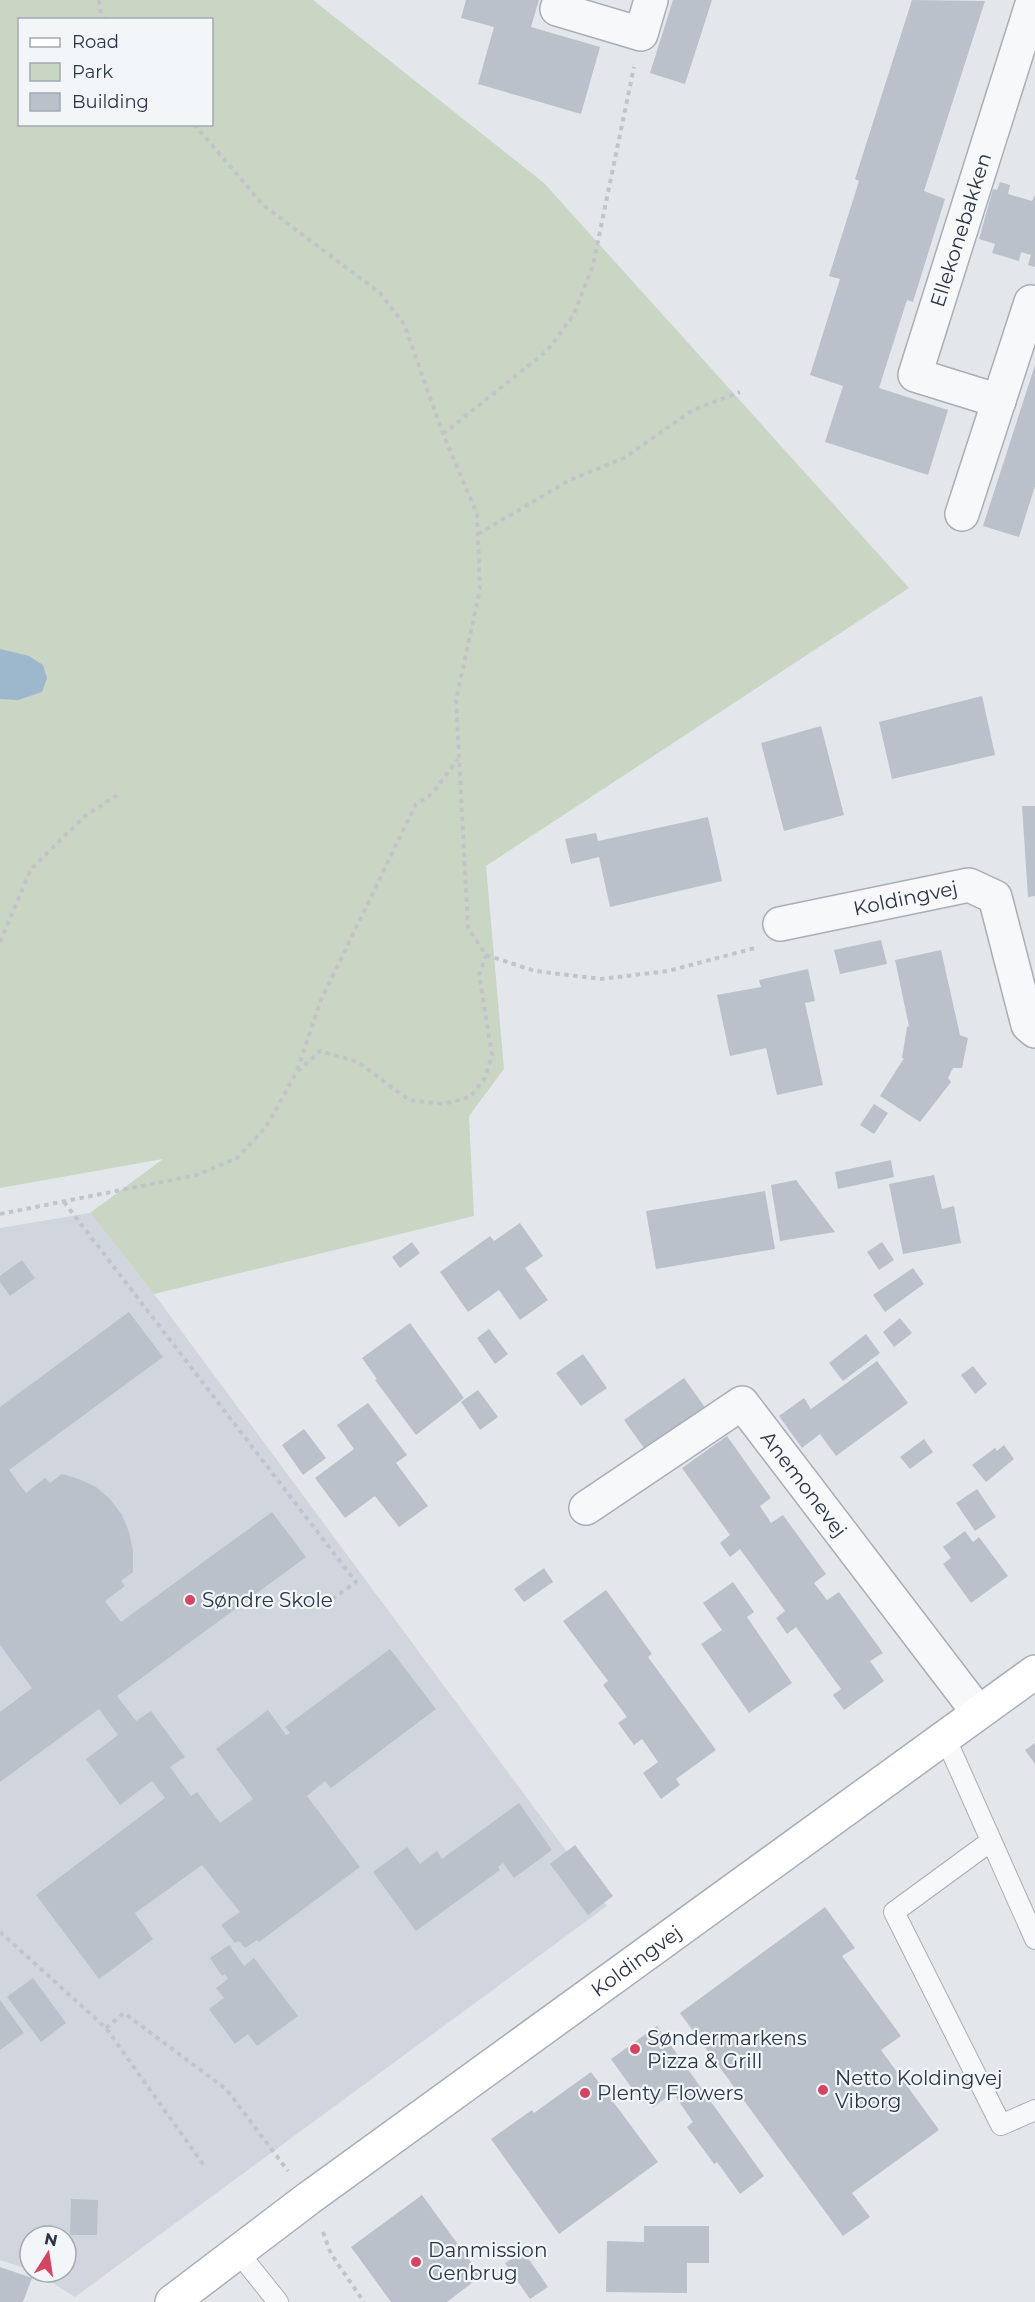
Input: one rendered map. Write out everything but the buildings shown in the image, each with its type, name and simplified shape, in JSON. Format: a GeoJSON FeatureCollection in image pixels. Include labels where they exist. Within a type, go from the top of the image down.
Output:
{"type":"FeatureCollection","features":[{"type":"Feature","properties":{"kind":"street"},"geometry":{"type":"LineString","coordinates":[[560,0],[557,9],[641,34],[651,0]]}},
{"type":"Feature","properties":{"kind":"street","name":"Ellekonebakken"},"geometry":{"type":"LineString","coordinates":[[999,401],[915,375],[1034,4]]}},
{"type":"Feature","properties":{"kind":"street"},"geometry":{"type":"LineString","coordinates":[[962,514],[1031,302]]}},
{"type":"Feature","properties":{"kind":"street","name":"Koldingvej"},"geometry":{"type":"LineString","coordinates":[[780,924],[969,885],[995,897],[1028,1025],[1035,1031]]}},
{"type":"Feature","properties":{"kind":"street","name":"Anemonevej"},"geometry":{"type":"LineString","coordinates":[[586,1508],[742,1403],[978,1712]]}},
{"type":"Feature","properties":{"kind":"street","name":"Koldingvej"},"geometry":{"type":"LineString","coordinates":[[172,2302],[309,2198],[1035,1672]]}},
{"type":"Feature","properties":{"kind":"lane"},"geometry":{"type":"LineString","coordinates":[[945,1737],[1035,1939]]}},
{"type":"Feature","properties":{"kind":"lane"},"geometry":{"type":"LineString","coordinates":[[991,1841],[894,1912],[1001,2125],[1035,2110]]}},
{"type":"Feature","properties":{"kind":"lane"},"geometry":{"type":"LineString","coordinates":[[238,2252],[278,2302]]}},
{"type":"Feature","properties":{"kind":"path"},"geometry":{"type":"LineString","coordinates":[[99,0],[104,18]]}},
{"type":"Feature","properties":{"kind":"path"},"geometry":{"type":"LineString","coordinates":[[443,434],[548,350],[574,314],[593,265],[641,34]]}},
{"type":"Feature","properties":{"kind":"path"},"geometry":{"type":"LineString","coordinates":[[196,126],[263,205],[380,293],[405,324],[443,434],[477,514],[480,589],[456,700],[468,928],[486,955],[535,971],[602,979],[668,971],[762,946],[780,924]]}},
{"type":"Feature","properties":{"kind":"path"},"geometry":{"type":"LineString","coordinates":[[478,534],[570,480],[624,458],[693,410],[740,392]]}},
{"type":"Feature","properties":{"kind":"path"},"geometry":{"type":"LineString","coordinates":[[0,1214],[197,1175],[237,1158],[266,1127],[296,1073],[321,1000],[416,804],[432,794],[459,758]]}},
{"type":"Feature","properties":{"kind":"path"},"geometry":{"type":"LineString","coordinates":[[0,942],[31,869],[85,816],[117,795]]}},
{"type":"Feature","properties":{"kind":"path"},"geometry":{"type":"LineString","coordinates":[[296,1073],[320,1052],[358,1062],[409,1100],[443,1104],[470,1097],[485,1078],[492,1055],[479,975],[486,955]]}},
{"type":"Feature","properties":{"kind":"path"},"geometry":{"type":"LineString","coordinates":[[64,1202],[356,1582],[328,1602]]}},
{"type":"Feature","properties":{"kind":"path"},"geometry":{"type":"LineString","coordinates":[[0,1932],[105,2028],[205,2167]]}},
{"type":"Feature","properties":{"kind":"path"},"geometry":{"type":"LineString","coordinates":[[105,2028],[124,2013],[226,2089],[309,2198],[331,2254],[364,2302]]}},
{"type":"Feature","properties":{"kind":"shaded area","name":"Søndre Skole"},"geometry":{"type":"Polygon","coordinates":[[[90,1213],[154,1294],[607,1906],[75,2297],[54,2284],[78,2284],[78,2224],[18,2224],[18,2266],[0,2260],[0,1228],[90,1213]]]}},
{"type":"Feature","properties":{"kind":"green space"},"geometry":{"type":"Polygon","coordinates":[[[0,0],[313,0],[544,183],[909,588],[486,866],[504,1069],[469,1116],[474,1216],[154,1294],[90,1213],[163,1159],[0,1188],[0,0]]]}},
{"type":"Feature","properties":{"kind":"water"},"geometry":{"type":"Polygon","coordinates":[[[0,649],[29,656],[43,665],[47,678],[42,692],[18,700],[0,699],[0,649]]]}},
{"type":"Feature","properties":{"kind":"place","name":"Søndre Skole"},"geometry":{"type":"Point","coordinates":[190,1600]}},
{"type":"Feature","properties":{"kind":"place","name":"Søndermarkens Pizza & Grill"},"geometry":{"type":"Point","coordinates":[635,2049]}},
{"type":"Feature","properties":{"kind":"place","name":"Netto Koldingvej Viborg"},"geometry":{"type":"Point","coordinates":[823,2090]}},
{"type":"Feature","properties":{"kind":"place","name":"Plenty Flowers"},"geometry":{"type":"Point","coordinates":[585,2093]}},
{"type":"Feature","properties":{"kind":"place","name":"Danmission Genbrug"},"geometry":{"type":"Point","coordinates":[416,2262]}}]}
